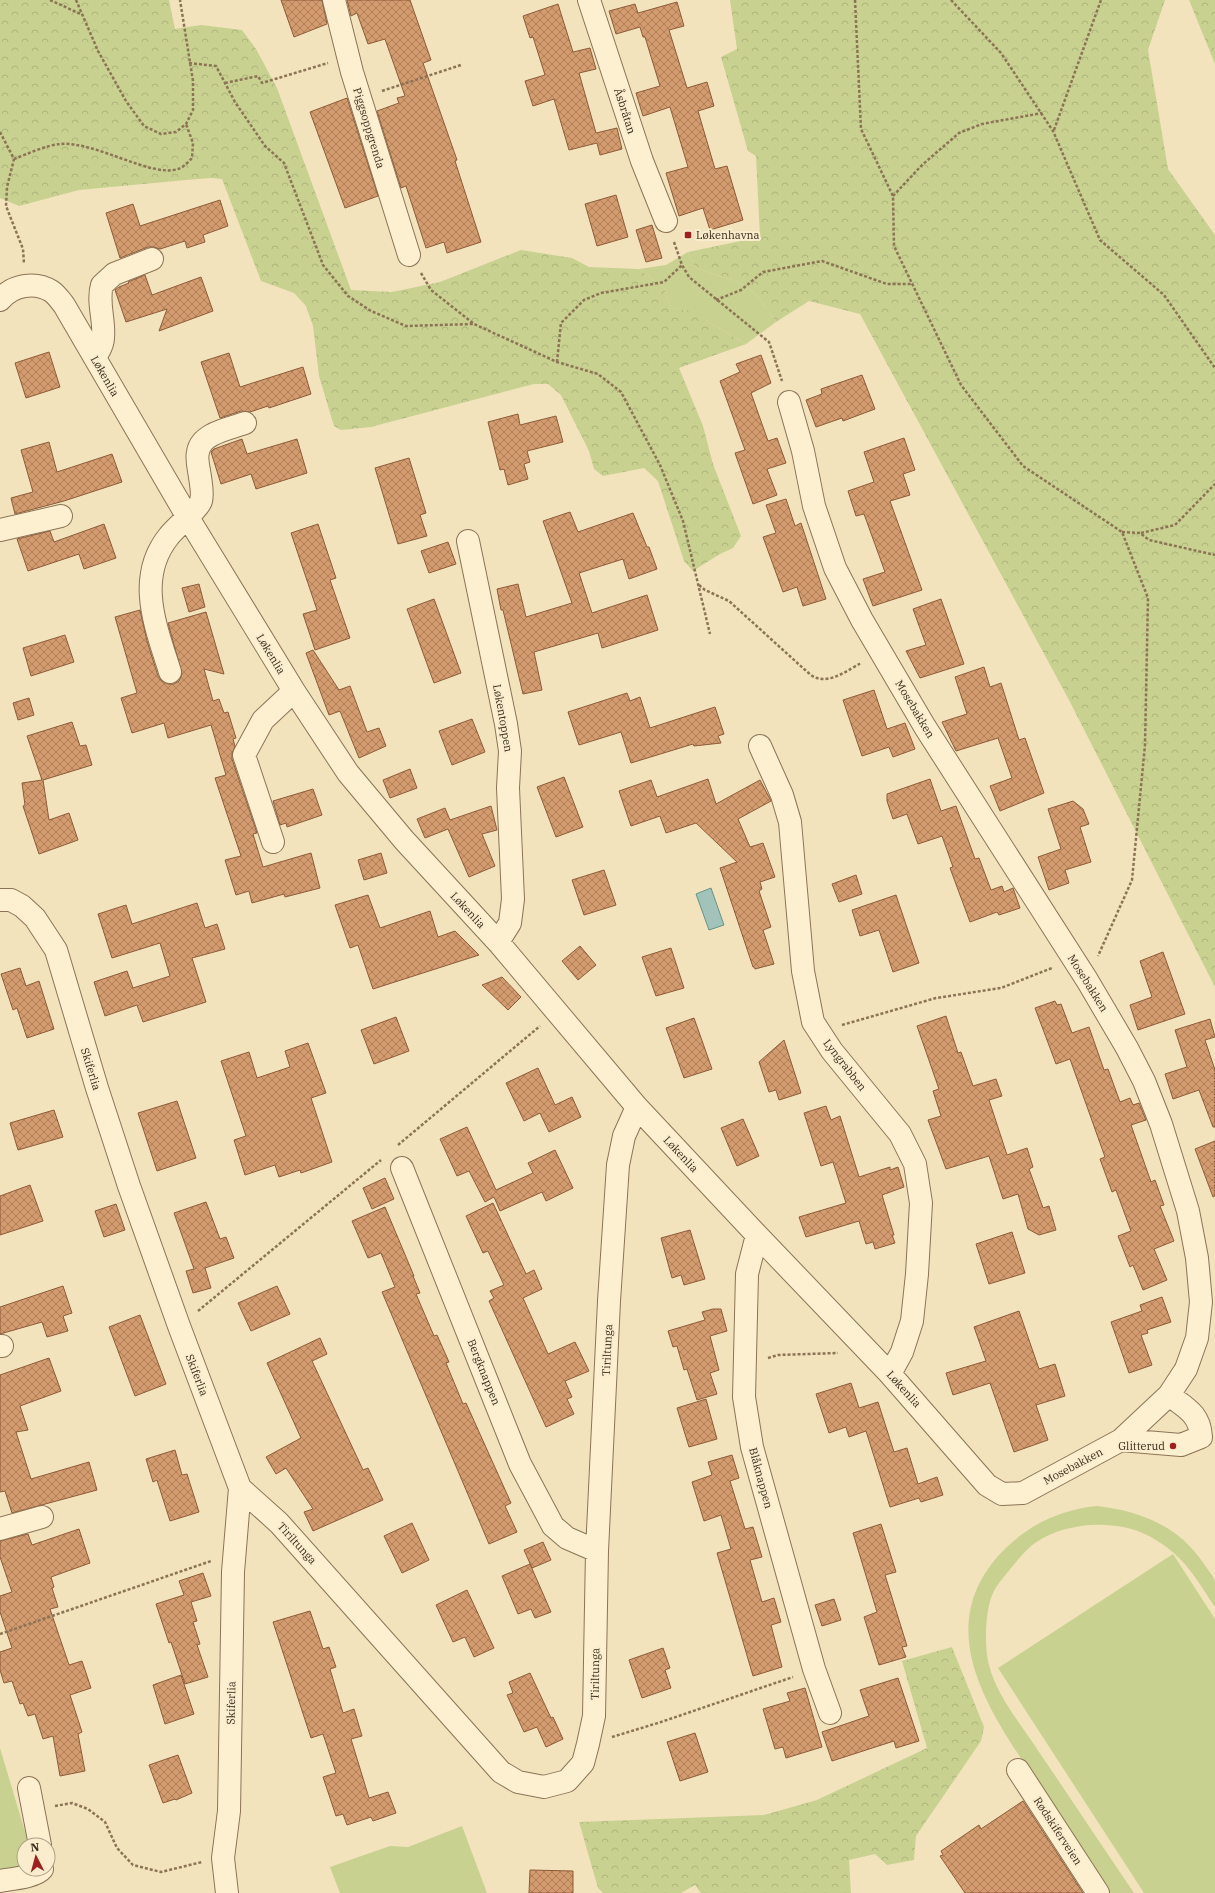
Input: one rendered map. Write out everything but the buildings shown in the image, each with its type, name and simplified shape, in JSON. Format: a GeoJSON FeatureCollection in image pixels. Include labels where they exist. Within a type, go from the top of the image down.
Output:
{"type":"FeatureCollection","features":[{"type":"Feature","properties":{"kind":"street","name":"Piggsoppgrenda"},"geometry":{"type":"LineString","coordinates":[[334,0],[360,98],[409,255]]}},
{"type":"Feature","properties":{"kind":"street","name":"Åsbråtan"},"geometry":{"type":"LineString","coordinates":[[589,0],[642,161],[666,221]]}},
{"type":"Feature","properties":{"kind":"street"},"geometry":{"type":"LineString","coordinates":[[95,358],[101,347],[103,338],[102,285],[114,274],[152,259]]}},
{"type":"Feature","properties":{"kind":"street"},"geometry":{"type":"LineString","coordinates":[[0,300],[4,295],[26,285]]}},
{"type":"Feature","properties":{"kind":"street","name":"Løkenlia"},"geometry":{"type":"LineString","coordinates":[[26,285],[42,287],[52,292],[64,305],[187,516],[294,691],[348,773],[404,840],[498,942],[637,1106],[757,1235],[890,1374],[987,1485]]}},
{"type":"Feature","properties":{"kind":"street","name":"Mosebakken"},"geometry":{"type":"LineString","coordinates":[[789,402],[803,451],[814,506],[835,568],[880,652],[925,727],[1074,959],[1127,1048],[1144,1081],[1161,1124],[1188,1211],[1197,1258],[1201,1302],[1197,1338],[1186,1369],[1169,1395],[1122,1440],[1023,1493],[1002,1494],[987,1485]]}},
{"type":"Feature","properties":{"kind":"street"},"geometry":{"type":"LineString","coordinates":[[170,672],[152,614],[150,577],[157,555],[167,538],[187,516],[197,508],[201,501],[198,453],[201,444],[210,436],[245,423]]}},
{"type":"Feature","properties":{"kind":"street"},"geometry":{"type":"LineString","coordinates":[[0,530],[61,516]]}},
{"type":"Feature","properties":{"kind":"street","name":"Løkentoppen"},"geometry":{"type":"LineString","coordinates":[[468,541],[506,724],[510,751],[508,788],[513,899],[510,923],[498,942]]}},
{"type":"Feature","properties":{"kind":"street"},"geometry":{"type":"LineString","coordinates":[[273,842],[244,755],[263,720],[294,691]]}},
{"type":"Feature","properties":{"kind":"street","name":"Lyngrabben"},"geometry":{"type":"LineString","coordinates":[[760,746],[782,795],[790,822],[803,971],[813,1022],[832,1051],[900,1134],[915,1164],[921,1203],[917,1274],[912,1321],[902,1352],[890,1374]]}},
{"type":"Feature","properties":{"kind":"street","name":"Skiferlia"},"geometry":{"type":"LineString","coordinates":[[0,900],[10,900],[30,914],[56,950],[97,1088],[129,1186],[179,1326],[240,1488],[234,1553],[229,1811],[223,1858],[227,1893]]}},
{"type":"Feature","properties":{"kind":"street","name":"Tiriltunga"},"geometry":{"type":"LineString","coordinates":[[240,1488],[279,1523],[501,1772],[518,1782],[544,1787],[567,1781],[583,1763],[594,1716],[597,1551],[609,1301],[618,1165],[624,1136],[637,1106]]}},
{"type":"Feature","properties":{"kind":"street","name":"Bergknappen"},"geometry":{"type":"LineString","coordinates":[[394,1158],[520,1464],[553,1526],[567,1538],[597,1551]]}},
{"type":"Feature","properties":{"kind":"street","name":"Blåknappen"},"geometry":{"type":"LineString","coordinates":[[757,1235],[747,1274],[744,1397],[752,1447],[814,1669],[830,1713]]}},
{"type":"Feature","properties":{"kind":"street"},"geometry":{"type":"LineString","coordinates":[[1122,1440],[1181,1445],[1201,1437],[1201,1429],[1195,1414],[1169,1395]]}},
{"type":"Feature","properties":{"kind":"street"},"geometry":{"type":"LineString","coordinates":[[0,1530],[42,1517]]}},
{"type":"Feature","properties":{"kind":"street","name":"Rødskiferveien"},"geometry":{"type":"LineString","coordinates":[[1018,1770],[1098,1893]]}},
{"type":"Feature","properties":{"kind":"street"},"geometry":{"type":"LineString","coordinates":[[29,1788],[38,1837]]}},
{"type":"Feature","properties":{"kind":"street"},"geometry":{"type":"LineString","coordinates":[[0,1881],[20,1877]]}},
{"type":"Feature","properties":{"kind":"path"},"geometry":{"type":"LineString","coordinates":[[50,0],[82,15]]}},
{"type":"Feature","properties":{"kind":"path"},"geometry":{"type":"LineString","coordinates":[[76,0],[98,51],[126,101],[144,126],[161,134],[176,132],[186,124],[194,110],[193,81],[180,0]]}},
{"type":"Feature","properties":{"kind":"path"},"geometry":{"type":"LineString","coordinates":[[855,0],[861,129],[893,196],[894,246],[961,385],[1023,466],[1122,532],[1140,533],[1175,525],[1215,484]]}},
{"type":"Feature","properties":{"kind":"path"},"geometry":{"type":"LineString","coordinates":[[951,0],[1001,53],[1054,131],[1100,240],[1164,295],[1215,368]]}},
{"type":"Feature","properties":{"kind":"path"},"geometry":{"type":"LineString","coordinates":[[1054,131],[1100,0]]}},
{"type":"Feature","properties":{"kind":"path"},"geometry":{"type":"LineString","coordinates":[[225,83],[258,76],[262,83],[349,57]]}},
{"type":"Feature","properties":{"kind":"path"},"geometry":{"type":"LineString","coordinates":[[189,63],[216,66],[235,102],[265,146],[284,163],[323,265],[348,296],[371,311],[406,326],[474,324]]}},
{"type":"Feature","properties":{"kind":"path"},"geometry":{"type":"LineString","coordinates":[[360,98],[461,65]]}},
{"type":"Feature","properties":{"kind":"path"},"geometry":{"type":"LineString","coordinates":[[893,196],[922,166],[959,133],[982,124],[1042,113]]}},
{"type":"Feature","properties":{"kind":"path"},"geometry":{"type":"LineString","coordinates":[[14,159],[59,144],[80,145],[101,150],[157,170],[179,169],[192,158],[193,143],[186,124]]}},
{"type":"Feature","properties":{"kind":"path"},"geometry":{"type":"LineString","coordinates":[[0,132],[14,159],[7,187],[6,206],[23,249],[26,285]]}},
{"type":"Feature","properties":{"kind":"path"},"geometry":{"type":"LineString","coordinates":[[666,221],[682,265],[689,277],[769,342],[789,402]]}},
{"type":"Feature","properties":{"kind":"path"},"geometry":{"type":"LineString","coordinates":[[409,255],[431,290],[474,324],[557,362],[598,374],[621,392],[660,465],[683,521],[710,634]]}},
{"type":"Feature","properties":{"kind":"path"},"geometry":{"type":"LineString","coordinates":[[716,300],[741,290],[763,272],[822,261],[887,284],[912,284]]}},
{"type":"Feature","properties":{"kind":"path"},"geometry":{"type":"LineString","coordinates":[[557,362],[561,323],[584,300],[601,293],[664,282],[682,265]]}},
{"type":"Feature","properties":{"kind":"path"},"geometry":{"type":"LineString","coordinates":[[1087,980],[1132,880],[1146,745],[1148,598],[1122,532]]}},
{"type":"Feature","properties":{"kind":"path"},"geometry":{"type":"LineString","coordinates":[[1140,533],[1149,540],[1215,555]]}},
{"type":"Feature","properties":{"kind":"path"},"geometry":{"type":"LineString","coordinates":[[698,584],[705,590],[729,601],[817,679],[828,679],[844,673],[880,652]]}},
{"type":"Feature","properties":{"kind":"path"},"geometry":{"type":"LineString","coordinates":[[822,1035],[850,1022],[936,998],[1001,988],[1074,959]]}},
{"type":"Feature","properties":{"kind":"path"},"geometry":{"type":"LineString","coordinates":[[179,1326],[394,1158],[556,1012]]}},
{"type":"Feature","properties":{"kind":"path"},"geometry":{"type":"LineString","coordinates":[[744,1370],[760,1361],[778,1355],[828,1354],[864,1347]]}},
{"type":"Feature","properties":{"kind":"path"},"geometry":{"type":"LineString","coordinates":[[0,1634],[234,1553]]}},
{"type":"Feature","properties":{"kind":"path"},"geometry":{"type":"LineString","coordinates":[[588,1744],[661,1722],[814,1669]]}},
{"type":"Feature","properties":{"kind":"path"},"geometry":{"type":"LineString","coordinates":[[38,1837],[53,1807],[72,1803],[88,1809],[105,1822],[117,1848],[133,1865],[161,1872],[223,1858]]}},
{"type":"Feature","properties":{"kind":"green space"},"geometry":{"type":"Polygon","coordinates":[[[0,0],[169,0],[175,29],[201,25],[242,30],[256,49],[277,88],[351,290],[392,292],[440,282],[521,250],[572,258],[589,267],[639,269],[664,288],[670,308],[696,312],[707,321],[746,344],[679,368],[703,426],[713,464],[741,536],[733,548],[720,554],[693,571],[684,561],[658,481],[644,468],[603,476],[594,469],[589,451],[561,395],[548,384],[534,384],[371,427],[341,430],[334,426],[319,376],[313,326],[306,306],[294,293],[261,281],[222,179],[211,178],[79,190],[19,206],[0,198],[0,0]]]}},
{"type":"Feature","properties":{"kind":"green space"},"geometry":{"type":"Polygon","coordinates":[[[730,0],[1165,0],[1148,50],[1168,169],[1215,235],[1215,987],[1069,700],[860,314],[809,301],[776,322],[755,293],[751,290],[731,280],[695,267],[688,252],[760,237],[756,156],[748,151],[721,57],[737,49],[730,0]]]}},
{"type":"Feature","properties":{"kind":"green space"},"geometry":{"type":"Polygon","coordinates":[[[1189,0],[1215,0],[1215,64],[1189,0]]]}},
{"type":"Feature","properties":{"kind":"green space"},"geometry":{"type":"Polygon","coordinates":[[[688,252],[695,267],[745,286],[755,293],[776,322],[746,344],[696,313],[670,308],[664,288],[639,269],[666,265],[688,252]]]}},
{"type":"Feature","properties":{"kind":"green space"},"geometry":{"type":"Polygon","coordinates":[[[1097,1506],[1113,1508],[1143,1517],[1170,1530],[1183,1540],[1194,1551],[1213,1577],[1215,1582],[1215,1607],[1179,1557],[1159,1542],[1147,1535],[1119,1526],[1087,1525],[1056,1532],[1030,1547],[1020,1557],[999,1583],[990,1600],[986,1629],[986,1649],[993,1677],[1004,1699],[1134,1893],[1110,1893],[1003,1730],[988,1702],[976,1673],[969,1643],[970,1614],[979,1584],[999,1555],[1020,1536],[1044,1521],[1069,1511],[1097,1506]]]}},
{"type":"Feature","properties":{"kind":"green space"},"geometry":{"type":"Polygon","coordinates":[[[1173,1554],[1215,1619],[1215,1893],[1144,1893],[998,1668],[1173,1554]]]}},
{"type":"Feature","properties":{"kind":"green space"},"geometry":{"type":"Polygon","coordinates":[[[952,1647],[984,1727],[981,1741],[916,1836],[914,1860],[887,1865],[875,1854],[849,1860],[851,1893],[701,1893],[695,1885],[681,1893],[603,1893],[598,1888],[579,1822],[764,1815],[817,1800],[927,1748],[902,1661],[952,1647]]]}},
{"type":"Feature","properties":{"kind":"green space"},"geometry":{"type":"Polygon","coordinates":[[[0,1748],[27,1837],[16,1837],[16,1868],[13,1870],[0,1872],[0,1748]]]}},
{"type":"Feature","properties":{"kind":"green space"},"geometry":{"type":"Polygon","coordinates":[[[462,1826],[487,1893],[340,1893],[330,1867],[390,1846],[408,1847],[462,1826]]]}},
{"type":"Feature","properties":{"kind":"water"},"geometry":{"type":"Polygon","coordinates":[[[711,888],[724,925],[709,930],[696,894],[711,888]]]}},
{"type":"Feature","properties":{"kind":"place","name":"Løkenhavna"},"geometry":{"type":"Point","coordinates":[688,235]}},
{"type":"Feature","properties":{"kind":"place","name":"Glitterud"},"geometry":{"type":"Point","coordinates":[1173,1446]}}]}
